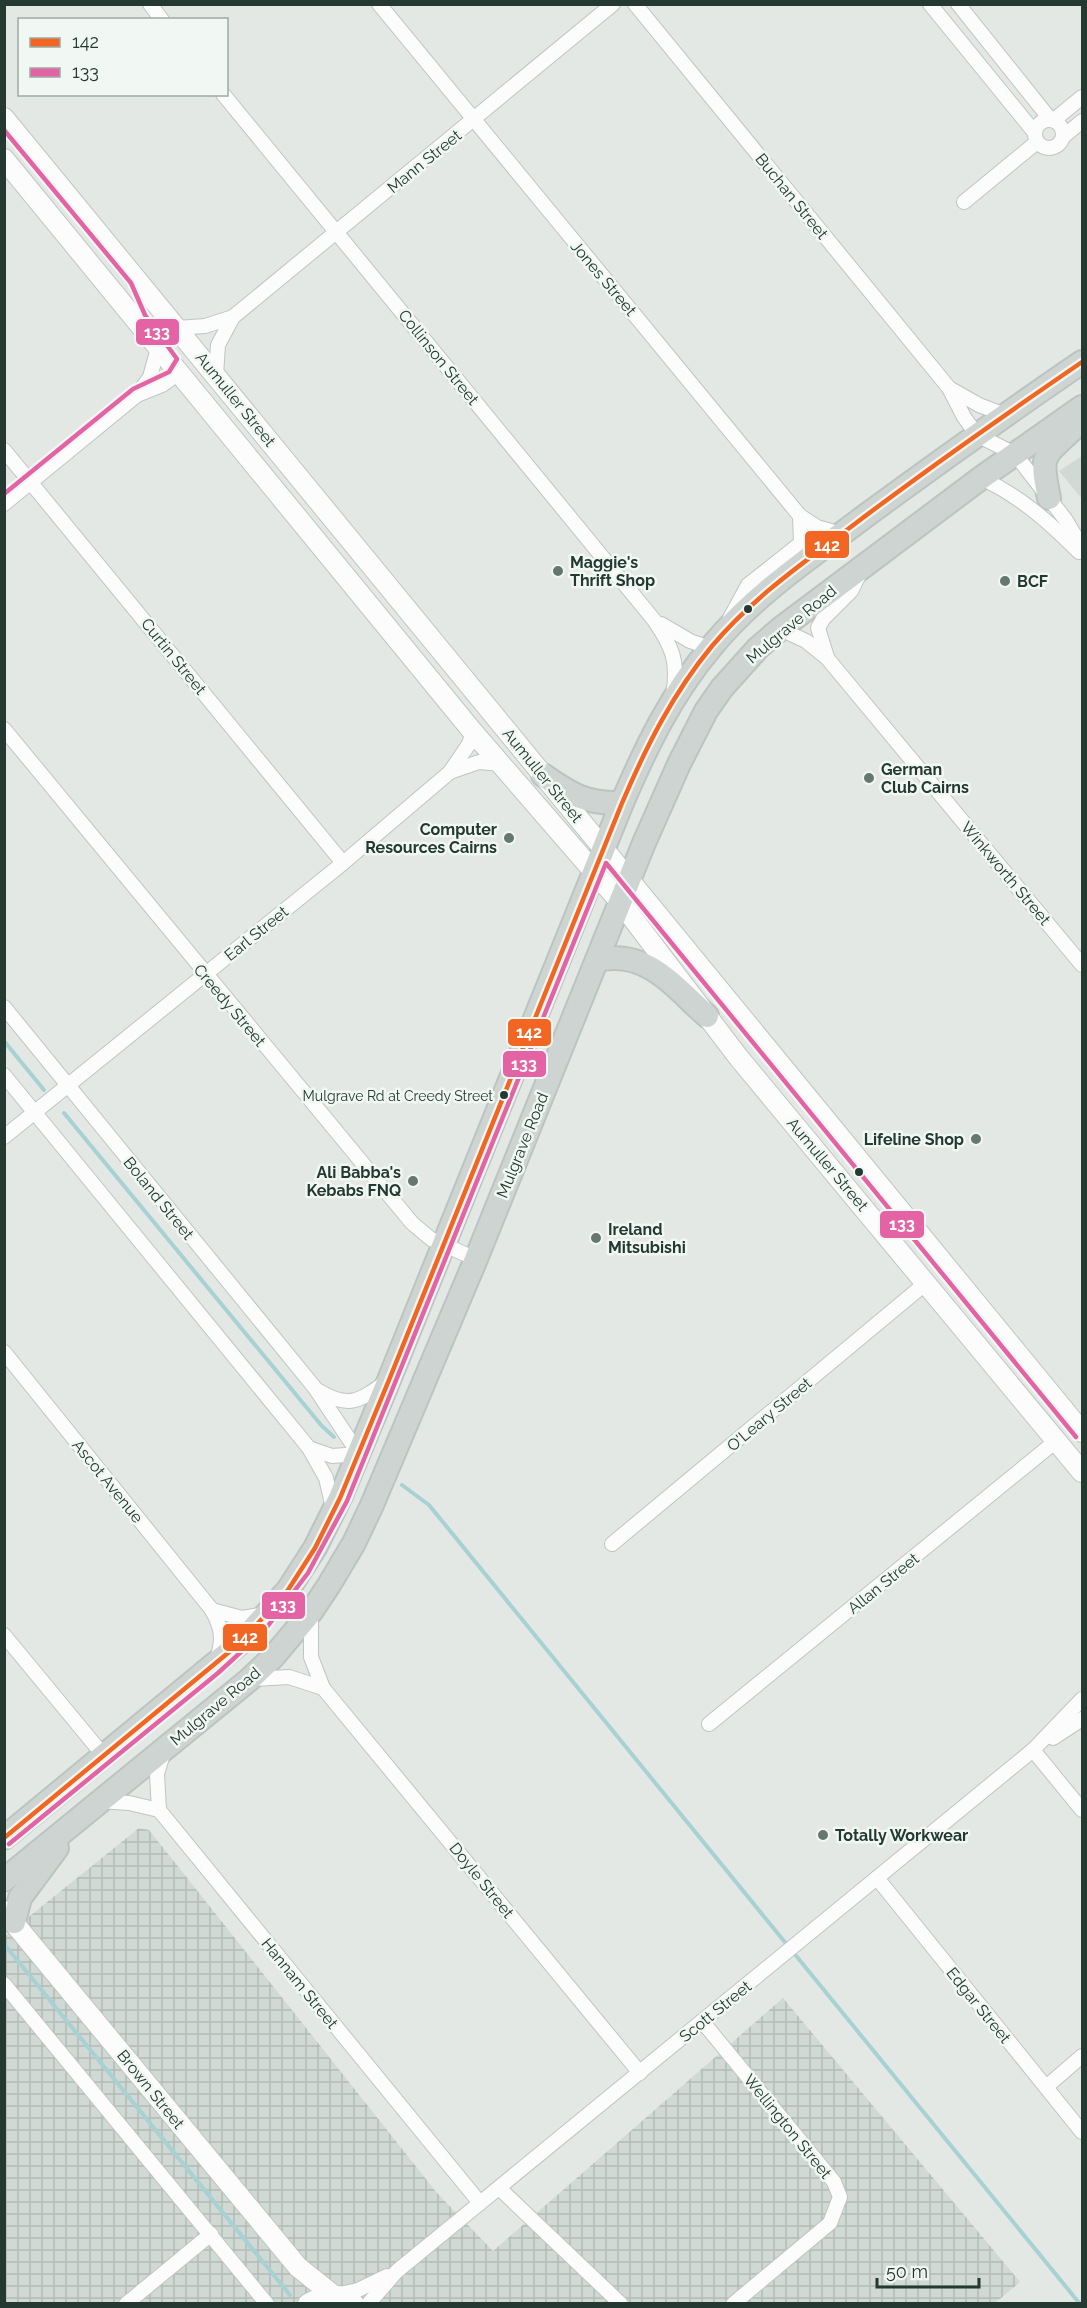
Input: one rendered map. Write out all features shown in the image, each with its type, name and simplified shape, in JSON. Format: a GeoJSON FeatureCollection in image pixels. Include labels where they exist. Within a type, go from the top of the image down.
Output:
{"type":"FeatureCollection","features":[{"type":"Feature","properties":{"kind":"main road","name":"Aumuller Street"},"geometry":{"type":"LineString","coordinates":[[4,118],[604,848],[779,1065],[1083,1432]]}},
{"type":"Feature","properties":{"kind":"main road","name":"Aumuller Street"},"geometry":{"type":"LineString","coordinates":[[4,159],[472,732],[595,871],[707,1016],[1083,1472]]}},
{"type":"Feature","properties":{"kind":"main road"},"geometry":{"type":"LineString","coordinates":[[138,279],[151,311],[184,352],[184,362],[179,373]]}},
{"type":"Feature","properties":{"kind":"main road","name":"Mulgrave Road"},"geometry":{"type":"LineString","coordinates":[[4,1838],[213,1667],[269,1614],[302,1569],[333,1513],[622,803],[650,740],[672,700],[717,640],[786,575],[977,435],[1083,362]]}},
{"type":"Feature","properties":{"kind":"main road","name":"Mulgrave Road"},"geometry":{"type":"LineString","coordinates":[[4,1880],[274,1656],[311,1612],[354,1543],[476,1259],[629,879],[679,764],[706,711],[737,670],[780,629],[981,478],[1083,407]]}},
{"type":"Feature","properties":{"kind":"main road"},"geometry":{"type":"LineString","coordinates":[[1049,498],[1043,470],[1044,460],[1054,445],[1083,419]]}},
{"type":"Feature","properties":{"kind":"main road"},"geometry":{"type":"LineString","coordinates":[[389,587],[407,621],[438,659],[438,670],[429,679]]}},
{"type":"Feature","properties":{"kind":"main road"},"geometry":{"type":"LineString","coordinates":[[543,775],[569,793],[589,802],[622,803]]}},
{"type":"Feature","properties":{"kind":"main road"},"geometry":{"type":"LineString","coordinates":[[597,960],[617,955],[649,965],[707,1016]]}},
{"type":"Feature","properties":{"kind":"main road"},"geometry":{"type":"LineString","coordinates":[[779,1065],[771,1074],[772,1081],[797,1113],[818,1152]]}},
{"type":"Feature","properties":{"kind":"main road"},"geometry":{"type":"LineString","coordinates":[[9,1916],[77,1820]]}},
{"type":"Feature","properties":{"kind":"main road","name":"Brown Street"},"geometry":{"type":"LineString","coordinates":[[9,1916],[298,2267],[334,2295],[354,2304]]}},
{"type":"Feature","properties":{"kind":"main road","name":"Brown Street"},"geometry":{"type":"LineString","coordinates":[[298,2267],[306,2289],[306,2304]]}},
{"type":"Feature","properties":{"kind":"main road"},"geometry":{"type":"LineString","coordinates":[[306,2304],[334,2295]]}},
{"type":"Feature","properties":{"kind":"street"},"geometry":{"type":"LineString","coordinates":[[150,4],[160,18]]}},
{"type":"Feature","properties":{"kind":"street","name":"Jones Street"},"geometry":{"type":"LineString","coordinates":[[378,4],[800,516],[817,527],[841,534]]}},
{"type":"Feature","properties":{"kind":"street","name":"Mann Street"},"geometry":{"type":"LineString","coordinates":[[177,327],[205,326],[233,317],[474,121],[613,4]]}},
{"type":"Feature","properties":{"kind":"street","name":"Buchan Street"},"geometry":{"type":"LineString","coordinates":[[635,4],[949,388],[964,417],[977,435],[1015,454],[1083,547]]}},
{"type":"Feature","properties":{"kind":"street"},"geometry":{"type":"LineString","coordinates":[[930,4],[1044,147],[1054,147],[1083,121]]}},
{"type":"Feature","properties":{"kind":"street"},"geometry":{"type":"LineString","coordinates":[[958,4],[1052,120],[1062,127],[1064,136]]}},
{"type":"Feature","properties":{"kind":"street","name":"Collinson Street"},"geometry":{"type":"LineString","coordinates":[[225,96],[654,620]]}},
{"type":"Feature","properties":{"kind":"street"},"geometry":{"type":"LineString","coordinates":[[964,202],[1036,137],[1038,125],[1052,120],[1083,97]]}},
{"type":"Feature","properties":{"kind":"street","name":"Mann Street"},"geometry":{"type":"LineString","coordinates":[[216,375],[218,345],[233,317]]}},
{"type":"Feature","properties":{"kind":"street"},"geometry":{"type":"LineString","coordinates":[[4,504],[137,395],[150,377],[158,348]]}},
{"type":"Feature","properties":{"kind":"street"},"geometry":{"type":"LineString","coordinates":[[137,395],[162,385],[179,373]]}},
{"type":"Feature","properties":{"kind":"street","name":"Buchan Street"},"geometry":{"type":"LineString","coordinates":[[949,388],[979,405],[1005,415]]}},
{"type":"Feature","properties":{"kind":"street","name":"Curtin Street"},"geometry":{"type":"LineString","coordinates":[[4,450],[343,863]]}},
{"type":"Feature","properties":{"kind":"street"},"geometry":{"type":"LineString","coordinates":[[981,478],[1035,510],[1083,555]]}},
{"type":"Feature","properties":{"kind":"street"},"geometry":{"type":"LineString","coordinates":[[654,620],[690,641],[717,640],[748,585],[801,543],[800,516]]}},
{"type":"Feature","properties":{"kind":"street"},"geometry":{"type":"LineString","coordinates":[[827,658],[818,628],[823,619],[851,591],[864,566]]}},
{"type":"Feature","properties":{"kind":"street"},"geometry":{"type":"LineString","coordinates":[[654,620],[672,648],[675,664],[672,700]]}},
{"type":"Feature","properties":{"kind":"street","name":"Winkworth Street"},"geometry":{"type":"LineString","coordinates":[[780,629],[806,641],[827,658],[1083,965]]}},
{"type":"Feature","properties":{"kind":"street","name":"Creedy Street"},"geometry":{"type":"LineString","coordinates":[[4,729],[204,974],[412,1223],[431,1239],[476,1259]]}},
{"type":"Feature","properties":{"kind":"street","name":"Earl Street"},"geometry":{"type":"LineString","coordinates":[[4,1137],[343,863],[450,772],[469,744],[472,732]]}},
{"type":"Feature","properties":{"kind":"street","name":"Earl Street"},"geometry":{"type":"LineString","coordinates":[[450,772],[479,762],[500,764]]}},
{"type":"Feature","properties":{"kind":"street","name":"Boland Street"},"geometry":{"type":"LineString","coordinates":[[4,1007],[315,1388],[358,1454]]}},
{"type":"Feature","properties":{"kind":"street"},"geometry":{"type":"LineString","coordinates":[[4,1075],[309,1448],[326,1478],[333,1513]]}},
{"type":"Feature","properties":{"kind":"street","name":"O'Leary Street"},"geometry":{"type":"LineString","coordinates":[[612,1544],[926,1284]]}},
{"type":"Feature","properties":{"kind":"street","name":"Ascot Avenue"},"geometry":{"type":"LineString","coordinates":[[4,1353],[212,1610],[222,1636],[222,1646],[213,1667]]}},
{"type":"Feature","properties":{"kind":"street","name":"Boland Street"},"geometry":{"type":"LineString","coordinates":[[315,1388],[336,1401],[348,1402],[363,1397],[389,1380]]}},
{"type":"Feature","properties":{"kind":"street","name":"Allan Street"},"geometry":{"type":"LineString","coordinates":[[709,1724],[1056,1441]]}},
{"type":"Feature","properties":{"kind":"street"},"geometry":{"type":"LineString","coordinates":[[309,1448],[332,1456],[358,1454]]}},
{"type":"Feature","properties":{"kind":"street"},"geometry":{"type":"LineString","coordinates":[[212,1610],[242,1618],[269,1614]]}},
{"type":"Feature","properties":{"kind":"street","name":"Doyle Street"},"geometry":{"type":"LineString","coordinates":[[311,1612],[311,1657],[323,1688],[640,2073]]}},
{"type":"Feature","properties":{"kind":"street"},"geometry":{"type":"LineString","coordinates":[[4,1635],[104,1756]]}},
{"type":"Feature","properties":{"kind":"street"},"geometry":{"type":"LineString","coordinates":[[249,1679],[289,1677],[323,1688]]}},
{"type":"Feature","properties":{"kind":"street","name":"Scott Street"},"geometry":{"type":"LineString","coordinates":[[368,2304],[397,2271],[1033,1750],[1083,1699]]}},
{"type":"Feature","properties":{"kind":"street","name":"Scott Street"},"geometry":{"type":"LineString","coordinates":[[1033,1750],[1083,1719]]}},
{"type":"Feature","properties":{"kind":"street"},"geometry":{"type":"LineString","coordinates":[[99,1802],[129,1803],[159,1810],[157,1774],[167,1746]]}},
{"type":"Feature","properties":{"kind":"street"},"geometry":{"type":"LineString","coordinates":[[1033,1750],[1083,1810]]}},
{"type":"Feature","properties":{"kind":"street","name":"Hannam Street"},"geometry":{"type":"LineString","coordinates":[[159,1810],[480,2203]]}},
{"type":"Feature","properties":{"kind":"street","name":"Edgar Street"},"geometry":{"type":"LineString","coordinates":[[877,1878],[1083,2132]]}},
{"type":"Feature","properties":{"kind":"street"},"geometry":{"type":"LineString","coordinates":[[4,1984],[268,2302]]}},
{"type":"Feature","properties":{"kind":"street","name":"Wellington Street"},"geometry":{"type":"LineString","coordinates":[[702,2021],[834,2182],[840,2198],[830,2223],[733,2304]]}},
{"type":"Feature","properties":{"kind":"street"},"geometry":{"type":"LineString","coordinates":[[1046,2087],[1083,2056]]}},
{"type":"Feature","properties":{"kind":"street"},"geometry":{"type":"LineString","coordinates":[[499,2188],[621,2304]]}},
{"type":"Feature","properties":{"kind":"street"},"geometry":{"type":"LineString","coordinates":[[126,2304],[211,2234]]}},
{"type":"Feature","properties":{"kind":"street","name":"Scott Street"},"geometry":{"type":"LineString","coordinates":[[334,2295],[358,2290],[397,2271]]}},
{"type":"Feature","properties":{"kind":"shaded area"},"geometry":{"type":"Polygon","coordinates":[[[1082,456],[1082,499],[1059,471],[1082,456]]]}},
{"type":"Feature","properties":{"kind":"shaded area"},"geometry":{"type":"Polygon","coordinates":[[[139,1828],[149,1830],[437,2193],[493,2251],[783,1998],[1020,2282],[994,2304],[5,2304],[5,1936],[139,1828]]]}},
{"type":"Feature","properties":{"kind":"waterway"},"geometry":{"type":"LineString","coordinates":[[4,1041],[44,1090]]}},
{"type":"Feature","properties":{"kind":"waterway"},"geometry":{"type":"LineString","coordinates":[[64,1113],[321,1425],[334,1437]]}},
{"type":"Feature","properties":{"kind":"waterway"},"geometry":{"type":"LineString","coordinates":[[402,1485],[429,1505],[788,1946]]}},
{"type":"Feature","properties":{"kind":"waterway"},"geometry":{"type":"LineString","coordinates":[[4,1944],[290,2295]]}},
{"type":"Feature","properties":{"kind":"waterway"},"geometry":{"type":"LineString","coordinates":[[793,1952],[1080,2304]]}},
{"type":"Feature","properties":{"kind":"transit line","name":"133"},"geometry":{"type":"LineString","coordinates":[[4,130],[131,283],[145,315],[177,359],[169,372],[133,389],[4,494]]}},
{"type":"Feature","properties":{"kind":"transit line","name":"142"},"geometry":{"type":"LineString","coordinates":[[4,1838],[240,1643],[288,1590],[315,1548],[340,1498],[389,1380],[622,803],[661,721],[698,664],[745,611],[799,566],[940,461],[1082,362]]}},
{"type":"Feature","properties":{"kind":"transit line","name":"133"},"geometry":{"type":"LineString","coordinates":[[9,1844],[218,1673],[264,1631],[308,1573],[347,1501],[606,863],[1076,1437]]}},
{"type":"Feature","properties":{"kind":"place","name":"Maggie's Thrift Shop"},"geometry":{"type":"Point","coordinates":[558,571]}},
{"type":"Feature","properties":{"kind":"place","name":"BCF"},"geometry":{"type":"Point","coordinates":[1005,581]}},
{"type":"Feature","properties":{"kind":"place","name":"German Club Cairns"},"geometry":{"type":"Point","coordinates":[869,778]}},
{"type":"Feature","properties":{"kind":"place","name":"Computer Resources Cairns"},"geometry":{"type":"Point","coordinates":[509,838]}},
{"type":"Feature","properties":{"kind":"place","name":"Mulgrave Rd at Creedy Street"},"geometry":{"type":"Point","coordinates":[504,1095]}},
{"type":"Feature","properties":{"kind":"place","name":"Lifeline Shop"},"geometry":{"type":"Point","coordinates":[976,1139]}},
{"type":"Feature","properties":{"kind":"place","name":"Ali Babba's Kebabs FNQ"},"geometry":{"type":"Point","coordinates":[413,1181]}},
{"type":"Feature","properties":{"kind":"place","name":"Ireland Mitsubishi"},"geometry":{"type":"Point","coordinates":[596,1238]}},
{"type":"Feature","properties":{"kind":"place","name":"Totally Workwear"},"geometry":{"type":"Point","coordinates":[823,1835]}}]}
